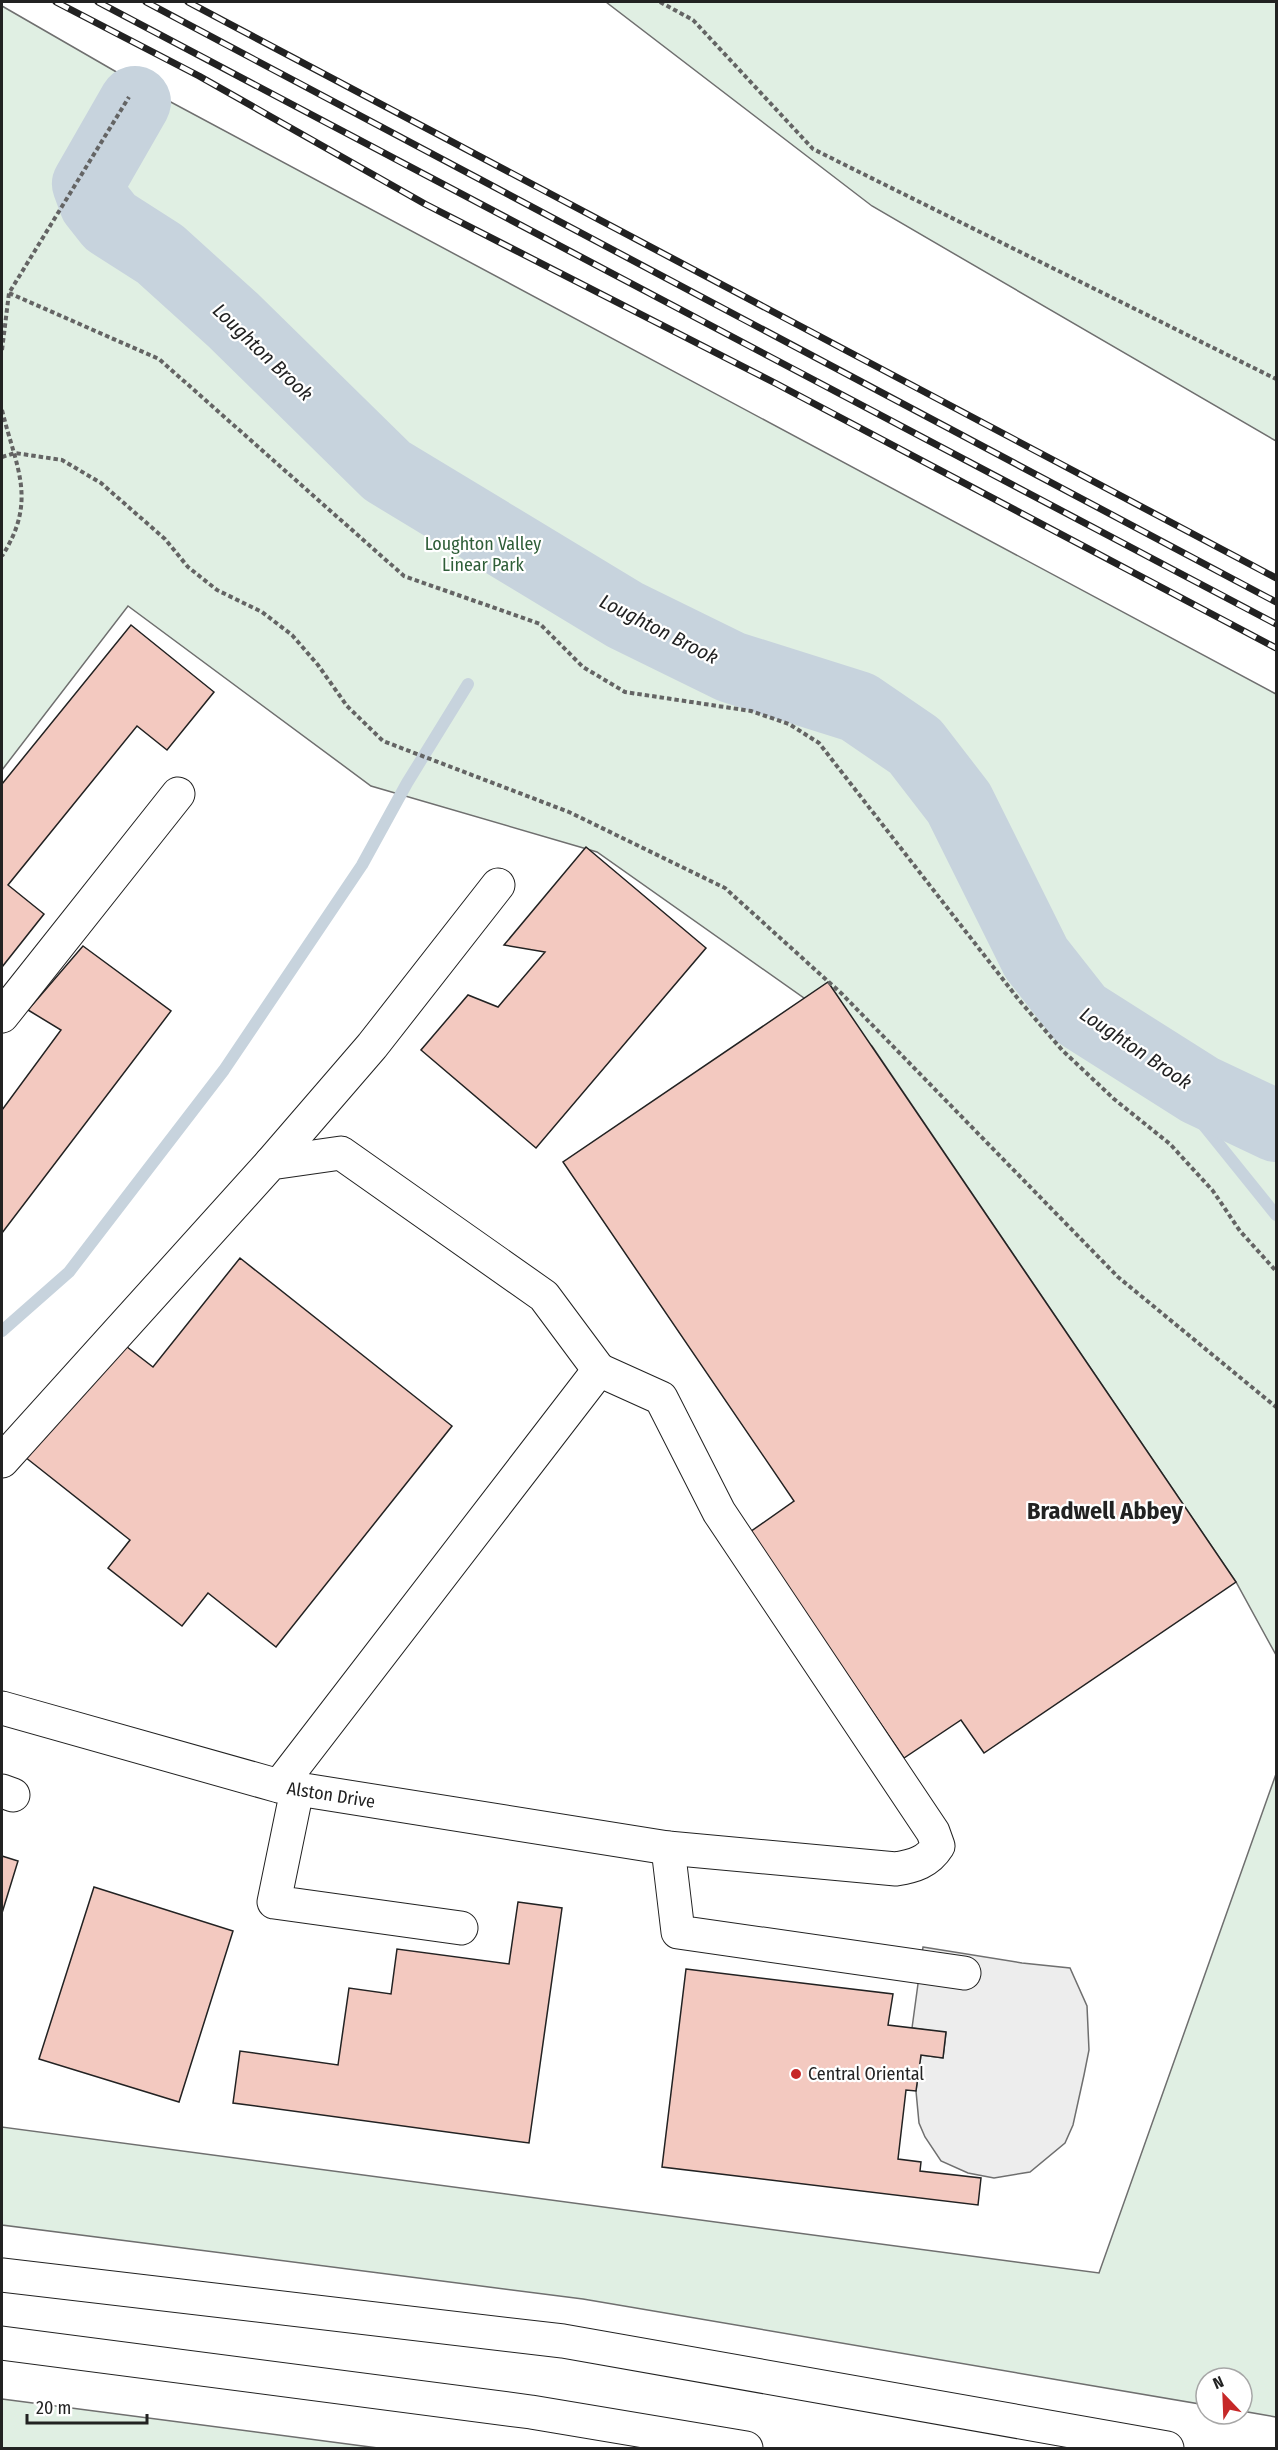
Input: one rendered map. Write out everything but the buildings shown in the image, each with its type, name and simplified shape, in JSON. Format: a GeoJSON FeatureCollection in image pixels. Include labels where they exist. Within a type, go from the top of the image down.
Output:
{"type":"FeatureCollection","features":[{"type":"Feature","properties":{"kind":"main road"},"geometry":{"type":"LineString","coordinates":[[2,1016],[178,794]]}},
{"type":"Feature","properties":{"kind":"main road"},"geometry":{"type":"LineString","coordinates":[[2,1461],[271,1163],[372,1046],[498,885]]}},
{"type":"Feature","properties":{"kind":"main road"},"geometry":{"type":"LineString","coordinates":[[271,1163],[341,1153],[544,1296],[599,1370],[288,1788],[274,1902],[460,1928]]}},
{"type":"Feature","properties":{"kind":"main road","name":"Alston Drive"},"geometry":{"type":"LineString","coordinates":[[2,1708],[288,1788],[668,1848],[896,1869],[917,1865],[933,1854],[938,1846],[933,1832],[719,1512],[660,1398],[599,1370]]}},
{"type":"Feature","properties":{"kind":"main road"},"geometry":{"type":"LineString","coordinates":[[668,1848],[678,1932],[964,1973]]}},
{"type":"Feature","properties":{"kind":"main road"},"geometry":{"type":"LineString","coordinates":[[2,2275],[563,2341],[1167,2448]]}},
{"type":"Feature","properties":{"kind":"main road"},"geometry":{"type":"LineString","coordinates":[[2,2343],[531,2412],[746,2448]]}},
{"type":"Feature","properties":{"kind":"path"},"geometry":{"type":"LineString","coordinates":[[660,2],[693,21],[813,150],[1276,379]]}},
{"type":"Feature","properties":{"kind":"path"},"geometry":{"type":"LineString","coordinates":[[2,350],[9,293],[129,97]]}},
{"type":"Feature","properties":{"kind":"path"},"geometry":{"type":"LineString","coordinates":[[9,293],[159,359],[404,576],[540,624],[584,667],[625,692],[751,711],[789,724],[819,743],[1019,1000],[1062,1050],[1114,1099],[1170,1144],[1213,1191],[1240,1231],[1276,1271]]}},
{"type":"Feature","properties":{"kind":"path"},"geometry":{"type":"LineString","coordinates":[[2,410],[15,453],[23,499],[20,519],[12,540],[2,556]]}},
{"type":"Feature","properties":{"kind":"path"},"geometry":{"type":"LineString","coordinates":[[2,457],[15,453],[62,460],[101,483],[165,538],[188,567],[217,590],[262,612],[292,635],[318,665],[347,706],[383,741],[570,812],[725,888],[842,994],[1118,1277],[1276,1407]]}},
{"type":"Feature","properties":{"kind":"green space"},"geometry":{"type":"Polygon","coordinates":[[[606,2],[1276,2],[1276,441],[872,206],[606,2]]]}},
{"type":"Feature","properties":{"kind":"green space","name":"Loughton Valley Linear Park"},"geometry":{"type":"Polygon","coordinates":[[[2,6],[139,85],[1276,694],[1276,1655],[1236,1582],[872,1046],[597,852],[371,786],[128,606],[2,770],[2,6]]]}},
{"type":"Feature","properties":{"kind":"green space"},"geometry":{"type":"Polygon","coordinates":[[[1276,1774],[1276,2417],[1254,2413],[1254,2366],[1194,2366],[1194,2403],[583,2299],[2,2225],[2,2127],[1099,2273],[1276,1774]]]}},
{"type":"Feature","properties":{"kind":"green space"},"geometry":{"type":"Polygon","coordinates":[[[2,2399],[378,2448],[2,2448],[2,2399]]]}},
{"type":"Feature","properties":{"kind":"shaded area"},"geometry":{"type":"Polygon","coordinates":[[[923,1947],[1022,1963],[1070,1968],[1087,2006],[1089,2050],[1073,2125],[1065,2143],[1030,2172],[994,2178],[968,2173],[941,2161],[925,2137],[919,2123],[916,2091],[921,2055],[943,2058],[946,2033],[912,2028],[923,1947]]]}},
{"type":"Feature","properties":{"kind":"waterway","name":"Loughton Brook"},"geometry":{"type":"LineString","coordinates":[[135,102],[88,184],[95,203],[110,222],[160,254],[233,320],[387,471],[625,615],[731,667],[858,707],[915,746],[959,803],[1036,958],[1080,1014],[1200,1090],[1276,1126]]}},
{"type":"Feature","properties":{"kind":"waterway"},"geometry":{"type":"LineString","coordinates":[[2,1331],[69,1272],[224,1070],[362,865],[407,783],[468,684]]}},
{"type":"Feature","properties":{"kind":"waterway"},"geometry":{"type":"LineString","coordinates":[[1151,1060],[1276,1215]]}},
{"type":"Feature","properties":{"kind":"railway"},"geometry":{"type":"LineString","coordinates":[[56,2],[199,76],[425,204],[775,383],[1276,648]]}},
{"type":"Feature","properties":{"kind":"railway"},"geometry":{"type":"LineString","coordinates":[[98,2],[1276,624]]}},
{"type":"Feature","properties":{"kind":"railway"},"geometry":{"type":"LineString","coordinates":[[146,2],[1276,602]]}},
{"type":"Feature","properties":{"kind":"railway"},"geometry":{"type":"LineString","coordinates":[[188,2],[1276,578]]}},
{"type":"Feature","properties":{"kind":"place","name":"Central Oriental"},"geometry":{"type":"Point","coordinates":[796,2074]}},
{"type":"Feature","properties":{"kind":"district","name":"Bradwell Abbey"},"geometry":{"type":"Point","coordinates":[1105,1511]}}]}
